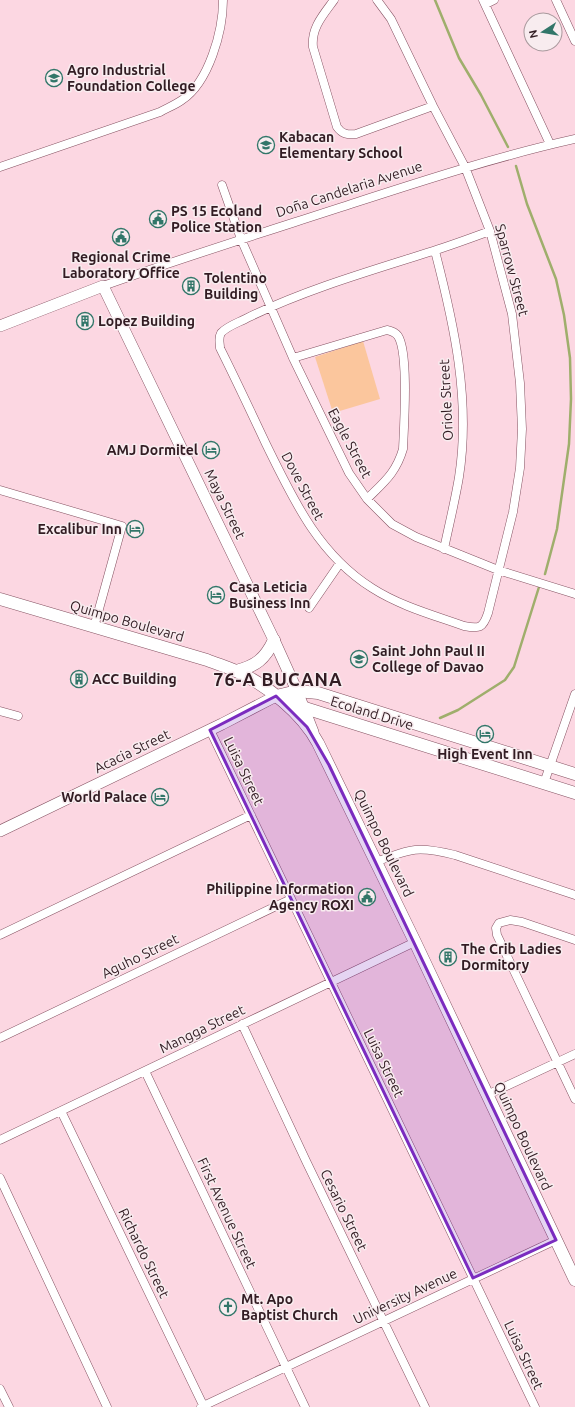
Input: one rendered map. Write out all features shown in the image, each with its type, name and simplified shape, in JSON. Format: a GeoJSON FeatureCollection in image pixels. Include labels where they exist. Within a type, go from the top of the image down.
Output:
{"type":"FeatureCollection","features":[{"type":"Feature","properties":{"kind":"main road","name":"Quimpo Boulevard"},"geometry":{"type":"LineString","coordinates":[[0,599],[207,660],[236,671],[276,696],[300,718],[315,738],[376,862],[575,1280]]}},
{"type":"Feature","properties":{"kind":"main road"},"geometry":{"type":"LineString","coordinates":[[236,671],[253,666],[261,660],[267,653],[274,640]]}},
{"type":"Feature","properties":{"kind":"main road","name":"Ecoland Drive"},"geometry":{"type":"LineString","coordinates":[[276,696],[297,691],[312,692],[575,774]]}},
{"type":"Feature","properties":{"kind":"main road","name":"Ecoland Drive"},"geometry":{"type":"LineString","coordinates":[[276,696],[304,708],[575,793]]}},
{"type":"Feature","properties":{"kind":"street"},"geometry":{"type":"LineString","coordinates":[[0,167],[160,112],[182,100],[195,87],[204,74],[216,44],[221,22],[223,0]]}},
{"type":"Feature","properties":{"kind":"street"},"geometry":{"type":"LineString","coordinates":[[334,0],[319,20],[314,30],[312,39],[313,47],[337,127],[341,133],[348,135],[356,134],[433,106]]}},
{"type":"Feature","properties":{"kind":"street","name":"Sparrow Street"},"geometry":{"type":"LineString","coordinates":[[377,0],[391,19],[433,106],[465,167],[490,231],[512,314],[520,383],[522,429],[519,476],[513,512],[498,570]]}},
{"type":"Feature","properties":{"kind":"street"},"geometry":{"type":"LineString","coordinates":[[494,0],[484,2],[550,144]]}},
{"type":"Feature","properties":{"kind":"street"},"geometry":{"type":"LineString","coordinates":[[556,0],[575,41]]}},
{"type":"Feature","properties":{"kind":"street","name":"Doña Candelaria Avenue"},"geometry":{"type":"LineString","coordinates":[[0,326],[103,286],[241,239],[465,167],[550,144],[575,139]]}},
{"type":"Feature","properties":{"kind":"street","name":"Eagle Street"},"geometry":{"type":"LineString","coordinates":[[222,185],[241,239],[293,358],[349,473],[367,499],[392,524],[416,537],[498,570],[575,594]]}},
{"type":"Feature","properties":{"kind":"street"},"geometry":{"type":"LineString","coordinates":[[270,307],[335,282],[435,251],[490,231]]}},
{"type":"Feature","properties":{"kind":"street","name":"Oriole Street"},"geometry":{"type":"LineString","coordinates":[[435,251],[450,307],[459,366],[463,418],[459,477],[444,549]]}},
{"type":"Feature","properties":{"kind":"street","name":"Maya Street"},"geometry":{"type":"LineString","coordinates":[[103,286],[274,640],[297,691],[315,738]]}},
{"type":"Feature","properties":{"kind":"street","name":"Dove Street"},"geometry":{"type":"LineString","coordinates":[[270,307],[222,332],[219,342],[220,348],[293,499],[313,531],[340,564],[372,588],[406,605],[472,628],[478,627],[484,623],[498,570]]}},
{"type":"Feature","properties":{"kind":"street"},"geometry":{"type":"LineString","coordinates":[[293,358],[388,330],[393,331],[398,336],[401,344],[405,372],[403,449],[400,462],[393,473],[367,499]]}},
{"type":"Feature","properties":{"kind":"street"},"geometry":{"type":"LineString","coordinates":[[0,490],[122,526],[94,627]]}},
{"type":"Feature","properties":{"kind":"street"},"geometry":{"type":"LineString","coordinates":[[309,608],[340,564]]}},
{"type":"Feature","properties":{"kind":"street"},"geometry":{"type":"LineString","coordinates":[[544,783],[575,694]]}},
{"type":"Feature","properties":{"kind":"street","name":"Acacia Street"},"geometry":{"type":"LineString","coordinates":[[0,831],[210,730],[276,696]]}},
{"type":"Feature","properties":{"kind":"street"},"geometry":{"type":"LineString","coordinates":[[0,711],[18,716]]}},
{"type":"Feature","properties":{"kind":"street","name":"Luisa Street"},"geometry":{"type":"LineString","coordinates":[[210,730],[535,1407]]}},
{"type":"Feature","properties":{"kind":"street"},"geometry":{"type":"LineString","coordinates":[[0,935],[251,815]]}},
{"type":"Feature","properties":{"kind":"street"},"geometry":{"type":"LineString","coordinates":[[376,862],[408,850],[436,850],[575,895]]}},
{"type":"Feature","properties":{"kind":"street","name":"Aguho Street"},"geometry":{"type":"LineString","coordinates":[[0,1038],[291,899]]}},
{"type":"Feature","properties":{"kind":"street"},"geometry":{"type":"LineString","coordinates":[[575,940],[522,922],[510,920],[499,923],[496,928],[497,935],[575,1100]]}},
{"type":"Feature","properties":{"kind":"street","name":"Mangga Street"},"geometry":{"type":"LineString","coordinates":[[0,1140],[415,942]]}},
{"type":"Feature","properties":{"kind":"street","name":"Cesario Street"},"geometry":{"type":"LineString","coordinates":[[242,1024],[306,1162],[425,1407]]}},
{"type":"Feature","properties":{"kind":"street"},"geometry":{"type":"LineString","coordinates":[[487,1095],[575,1054]]}},
{"type":"Feature","properties":{"kind":"street","name":"First Avenue Street"},"geometry":{"type":"LineString","coordinates":[[145,1071],[305,1407]]}},
{"type":"Feature","properties":{"kind":"street","name":"Richardo Street"},"geometry":{"type":"LineString","coordinates":[[61,1111],[203,1407]]}},
{"type":"Feature","properties":{"kind":"street"},"geometry":{"type":"LineString","coordinates":[[0,1178],[107,1407]]}},
{"type":"Feature","properties":{"kind":"street","name":"University Avenue"},"geometry":{"type":"LineString","coordinates":[[203,1407],[556,1240]]}},
{"type":"Feature","properties":{"kind":"street"},"geometry":{"type":"LineString","coordinates":[[0,1389],[8,1407]]}},
{"type":"Feature","properties":{"kind":"highlighted area"},"geometry":{"type":"Polygon","coordinates":[[[276,696],[307,727],[329,765],[556,1240],[473,1278],[210,730],[276,696]]]}},
{"type":"Feature","properties":{"kind":"shaded area"},"geometry":{"type":"Polygon","coordinates":[[[363,341],[380,399],[333,413],[315,357],[363,341]]]}},
{"type":"Feature","properties":{"kind":"waterway"},"geometry":{"type":"LineString","coordinates":[[435,0],[459,58],[481,95],[508,147]]}},
{"type":"Feature","properties":{"kind":"waterway"},"geometry":{"type":"LineString","coordinates":[[516,166],[527,204],[556,279],[564,315],[570,358],[571,399],[569,444],[557,529],[545,574]]}},
{"type":"Feature","properties":{"kind":"waterway"},"geometry":{"type":"LineString","coordinates":[[440,718],[458,710],[505,680],[514,667],[539,587]]}},
{"type":"Feature","properties":{"kind":"place","name":"Agro Industrial Foundation College"},"geometry":{"type":"Point","coordinates":[54,78]}},
{"type":"Feature","properties":{"kind":"place","name":"Kabacan Elementary School"},"geometry":{"type":"Point","coordinates":[266,145]}},
{"type":"Feature","properties":{"kind":"place","name":"PS 15 Ecoland Police Station"},"geometry":{"type":"Point","coordinates":[158,219]}},
{"type":"Feature","properties":{"kind":"place","name":"Regional Crime Laboratory Office"},"geometry":{"type":"Point","coordinates":[121,237]}},
{"type":"Feature","properties":{"kind":"place","name":"Tolentino Building"},"geometry":{"type":"Point","coordinates":[191,286]}},
{"type":"Feature","properties":{"kind":"place","name":"Lopez Building"},"geometry":{"type":"Point","coordinates":[85,321]}},
{"type":"Feature","properties":{"kind":"place","name":"AMJ Dormitel"},"geometry":{"type":"Point","coordinates":[211,450]}},
{"type":"Feature","properties":{"kind":"place","name":"Excalibur Inn"},"geometry":{"type":"Point","coordinates":[135,529]}},
{"type":"Feature","properties":{"kind":"place","name":"Casa Leticia Business Inn"},"geometry":{"type":"Point","coordinates":[216,595]}},
{"type":"Feature","properties":{"kind":"place","name":"Saint John Paul II College of Davao"},"geometry":{"type":"Point","coordinates":[359,659]}},
{"type":"Feature","properties":{"kind":"place","name":"ACC Building"},"geometry":{"type":"Point","coordinates":[79,679]}},
{"type":"Feature","properties":{"kind":"place","name":"High Event Inn"},"geometry":{"type":"Point","coordinates":[485,734]}},
{"type":"Feature","properties":{"kind":"place","name":"World Palace"},"geometry":{"type":"Point","coordinates":[160,797]}},
{"type":"Feature","properties":{"kind":"place","name":"Philippine Information Agency ROXI"},"geometry":{"type":"Point","coordinates":[367,897]}},
{"type":"Feature","properties":{"kind":"place","name":"The Crib Ladies Dormitory"},"geometry":{"type":"Point","coordinates":[448,957]}},
{"type":"Feature","properties":{"kind":"place","name":"Mt. Apo Baptist Church"},"geometry":{"type":"Point","coordinates":[228,1307]}},
{"type":"Feature","properties":{"kind":"district","name":"76-A BUCANA"},"geometry":{"type":"Point","coordinates":[278,679]}}]}
